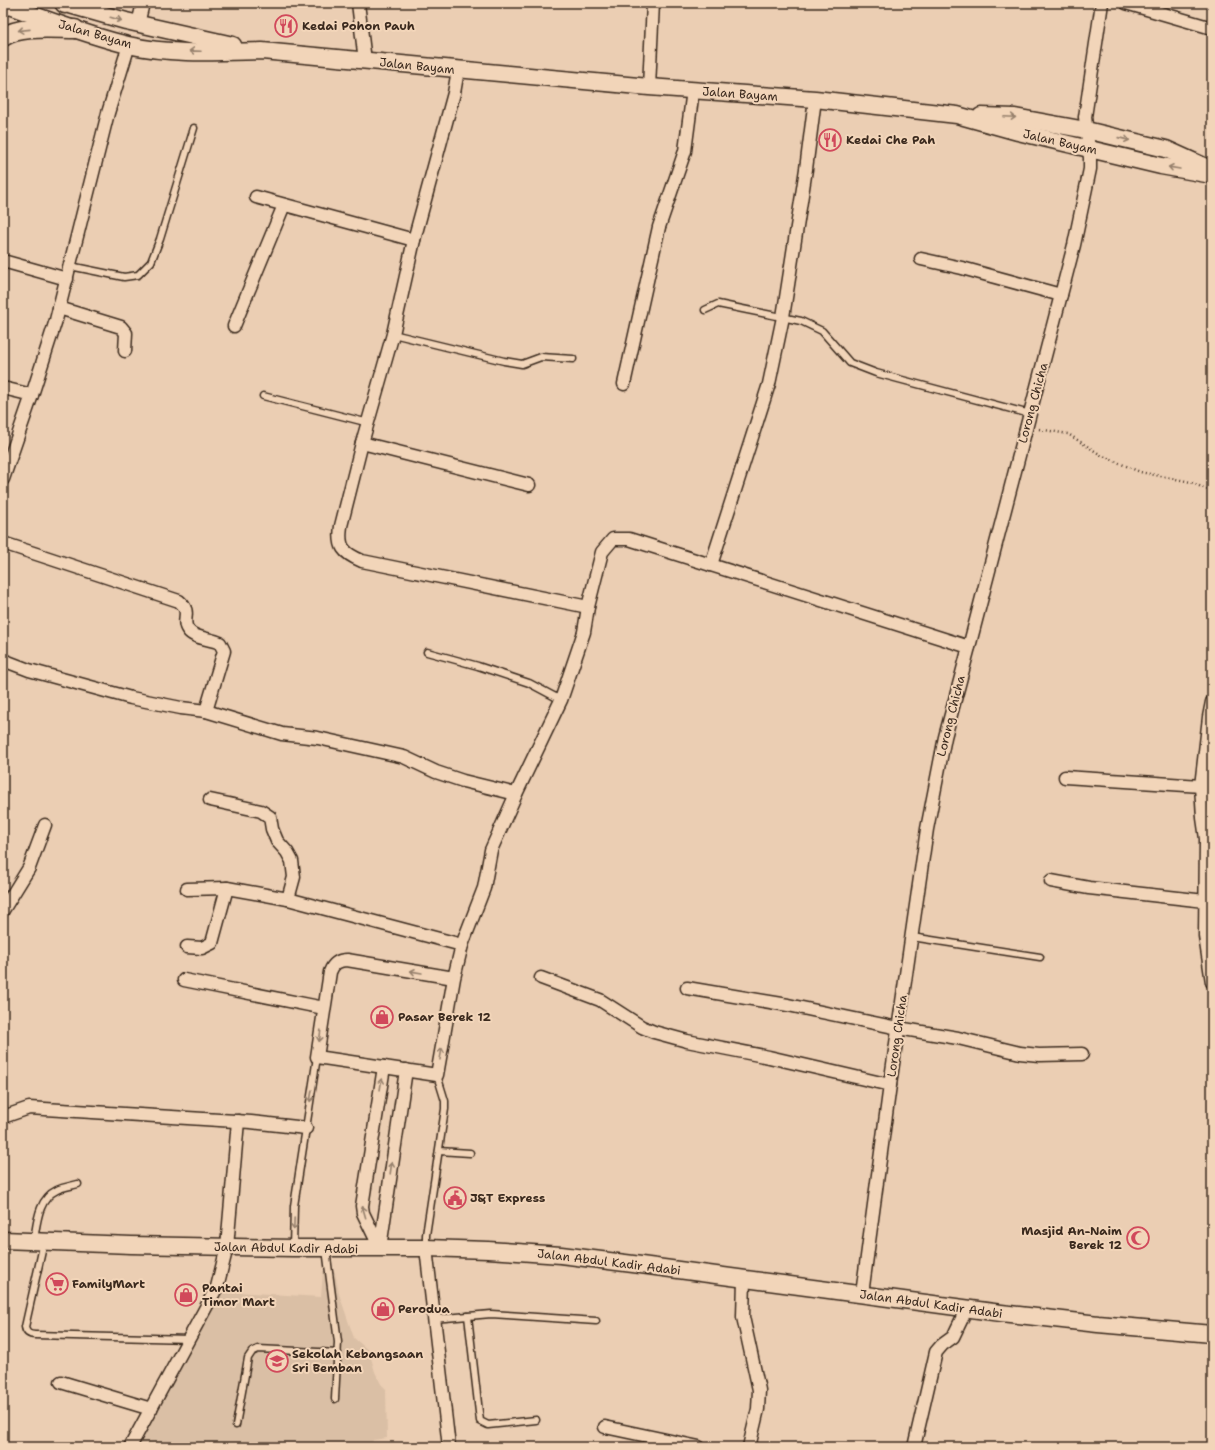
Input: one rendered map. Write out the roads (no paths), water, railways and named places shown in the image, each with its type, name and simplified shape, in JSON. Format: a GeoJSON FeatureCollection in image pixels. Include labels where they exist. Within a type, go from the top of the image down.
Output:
{"type":"FeatureCollection","features":[{"type":"Feature","properties":{"kind":"main road","name":"Jalan Bayam"},"geometry":{"type":"LineString","coordinates":[[64,3],[138,24],[262,51]]}},
{"type":"Feature","properties":{"kind":"main road","name":"Jalan Bayam"},"geometry":{"type":"LineString","coordinates":[[3,4],[75,29],[129,45],[169,50],[207,52],[262,51],[649,87],[815,99],[957,115],[1018,132],[1161,166],[1212,175]]}},
{"type":"Feature","properties":{"kind":"main road"},"geometry":{"type":"LineString","coordinates":[[3,37],[18,31],[75,29]]}},
{"type":"Feature","properties":{"kind":"main road"},"geometry":{"type":"LineString","coordinates":[[957,115],[1015,116],[1086,130],[1166,149],[1212,170]]}},
{"type":"Feature","properties":{"kind":"main road","name":"Jalan Abdul Kadir Adabi"},"geometry":{"type":"LineString","coordinates":[[3,1240],[326,1249],[426,1248],[488,1250],[561,1255],[641,1264],[744,1279],[1129,1328],[1212,1334]]}},
{"type":"Feature","properties":{"kind":"street"},"geometry":{"type":"LineString","coordinates":[[138,24],[143,3]]}},
{"type":"Feature","properties":{"kind":"street"},"geometry":{"type":"LineString","coordinates":[[358,3],[365,61]]}},
{"type":"Feature","properties":{"kind":"street"},"geometry":{"type":"LineString","coordinates":[[649,87],[653,3]]}},
{"type":"Feature","properties":{"kind":"street","name":"Lorong Chicha"},"geometry":{"type":"LineString","coordinates":[[862,1294],[890,1085],[927,829],[945,737],[1074,245],[1090,169],[1085,117],[1102,3]]}},
{"type":"Feature","properties":{"kind":"street"},"geometry":{"type":"LineString","coordinates":[[1126,3],[1212,28]]}},
{"type":"Feature","properties":{"kind":"street"},"geometry":{"type":"LineString","coordinates":[[3,479],[8,455],[32,395],[59,308],[108,113],[129,45]]}},
{"type":"Feature","properties":{"kind":"street"},"geometry":{"type":"LineString","coordinates":[[458,70],[454,93],[414,240],[393,334],[362,443],[339,539],[343,549],[362,561],[588,608]]}},
{"type":"Feature","properties":{"kind":"street"},"geometry":{"type":"LineString","coordinates":[[624,384],[659,227],[685,151],[693,90]]}},
{"type":"Feature","properties":{"kind":"street"},"geometry":{"type":"LineString","coordinates":[[711,565],[769,384],[783,317],[806,170],[815,99]]}},
{"type":"Feature","properties":{"kind":"street"},"geometry":{"type":"LineString","coordinates":[[256,197],[414,240]]}},
{"type":"Feature","properties":{"kind":"street"},"geometry":{"type":"LineString","coordinates":[[234,326],[284,205]]}},
{"type":"Feature","properties":{"kind":"street"},"geometry":{"type":"LineString","coordinates":[[921,259],[962,268],[1061,295]]}},
{"type":"Feature","properties":{"kind":"street"},"geometry":{"type":"LineString","coordinates":[[3,261],[67,279]]}},
{"type":"Feature","properties":{"kind":"street"},"geometry":{"type":"LineString","coordinates":[[59,308],[122,327],[126,333],[126,351]]}},
{"type":"Feature","properties":{"kind":"street"},"geometry":{"type":"LineString","coordinates":[[3,388],[32,395]]}},
{"type":"Feature","properties":{"kind":"street"},"geometry":{"type":"LineString","coordinates":[[362,443],[529,485]]}},
{"type":"Feature","properties":{"kind":"street"},"geometry":{"type":"LineString","coordinates":[[454,978],[347,960],[336,962],[330,972],[317,1057],[437,1075],[454,978],[462,945],[484,888],[491,850],[560,700],[584,632],[588,608],[602,552],[614,539],[629,539],[969,647]]}},
{"type":"Feature","properties":{"kind":"street"},"geometry":{"type":"LineString","coordinates":[[3,544],[179,601],[184,606],[187,614],[185,623],[188,630],[195,635],[220,643],[224,651],[206,711]]}},
{"type":"Feature","properties":{"kind":"street"},"geometry":{"type":"LineString","coordinates":[[3,660],[29,670],[131,698],[181,708],[206,711],[282,734],[318,738],[404,757],[436,772],[516,794]]}},
{"type":"Feature","properties":{"kind":"street"},"geometry":{"type":"LineString","coordinates":[[1212,702],[1201,786],[1203,818],[1209,840],[1205,902],[1205,936],[1212,982]]}},
{"type":"Feature","properties":{"kind":"street"},"geometry":{"type":"LineString","coordinates":[[1065,777],[1201,786]]}},
{"type":"Feature","properties":{"kind":"street"},"geometry":{"type":"LineString","coordinates":[[210,800],[261,812],[270,817],[272,829],[277,841],[287,852],[292,861],[294,877],[288,899]]}},
{"type":"Feature","properties":{"kind":"street"},"geometry":{"type":"LineString","coordinates":[[3,910],[29,868],[45,826]]}},
{"type":"Feature","properties":{"kind":"street"},"geometry":{"type":"LineString","coordinates":[[1051,881],[1089,888],[1205,902]]}},
{"type":"Feature","properties":{"kind":"street"},"geometry":{"type":"LineString","coordinates":[[187,889],[227,888],[288,899],[462,945]]}},
{"type":"Feature","properties":{"kind":"street"},"geometry":{"type":"LineString","coordinates":[[187,947],[202,948],[212,943],[227,888]]}},
{"type":"Feature","properties":{"kind":"street"},"geometry":{"type":"LineString","coordinates":[[541,978],[600,1000],[642,1027],[654,1032],[687,1041],[769,1057],[890,1085]]}},
{"type":"Feature","properties":{"kind":"street"},"geometry":{"type":"LineString","coordinates":[[184,980],[324,1008]]}},
{"type":"Feature","properties":{"kind":"street"},"geometry":{"type":"LineString","coordinates":[[687,988],[788,1005],[898,1028],[958,1038],[1020,1053],[1038,1055],[1082,1054]]}},
{"type":"Feature","properties":{"kind":"street"},"geometry":{"type":"LineString","coordinates":[[380,1248],[363,1213],[362,1206],[384,1067]]}},
{"type":"Feature","properties":{"kind":"street"},"geometry":{"type":"LineString","coordinates":[[380,1248],[406,1070]]}},
{"type":"Feature","properties":{"kind":"street"},"geometry":{"type":"LineString","coordinates":[[3,1117],[29,1108],[238,1121],[306,1128]]}},
{"type":"Feature","properties":{"kind":"street"},"geometry":{"type":"LineString","coordinates":[[130,1447],[216,1290],[227,1247],[238,1121]]}},
{"type":"Feature","properties":{"kind":"street"},"geometry":{"type":"LineString","coordinates":[[426,1248],[449,1447]]}},
{"type":"Feature","properties":{"kind":"street"},"geometry":{"type":"LineString","coordinates":[[744,1279],[743,1317],[759,1390],[758,1409],[749,1447]]}},
{"type":"Feature","properties":{"kind":"street"},"geometry":{"type":"LineString","coordinates":[[914,1447],[934,1357],[939,1348],[953,1337],[967,1308]]}},
{"type":"Feature","properties":{"kind":"street"},"geometry":{"type":"LineString","coordinates":[[61,1382],[151,1409]]}},
{"type":"Feature","properties":{"kind":"street"},"geometry":{"type":"LineString","coordinates":[[605,1427],[699,1447]]}},
{"type":"Feature","properties":{"kind":"lane"},"geometry":{"type":"LineString","coordinates":[[70,266],[124,277],[138,275],[151,262],[160,239],[194,128]]}},
{"type":"Feature","properties":{"kind":"lane"},"geometry":{"type":"LineString","coordinates":[[705,310],[718,304],[801,321],[822,331],[850,363],[876,373],[1030,414]]}},
{"type":"Feature","properties":{"kind":"lane"},"geometry":{"type":"LineString","coordinates":[[393,334],[522,364],[541,357],[573,359]]}},
{"type":"Feature","properties":{"kind":"lane"},"geometry":{"type":"LineString","coordinates":[[263,396],[369,422]]}},
{"type":"Feature","properties":{"kind":"lane"},"geometry":{"type":"LineString","coordinates":[[427,652],[478,666],[529,683],[560,700]]}},
{"type":"Feature","properties":{"kind":"lane"},"geometry":{"type":"LineString","coordinates":[[912,937],[1040,957]]}},
{"type":"Feature","properties":{"kind":"lane"},"geometry":{"type":"LineString","coordinates":[[293,1248],[294,1206],[317,1057]]}},
{"type":"Feature","properties":{"kind":"lane"},"geometry":{"type":"LineString","coordinates":[[426,1248],[426,1235],[445,1109],[445,1101],[437,1075]]}},
{"type":"Feature","properties":{"kind":"lane"},"geometry":{"type":"LineString","coordinates":[[439,1151],[470,1153]]}},
{"type":"Feature","properties":{"kind":"lane"},"geometry":{"type":"LineString","coordinates":[[78,1184],[55,1191],[45,1200],[40,1210],[39,1242],[25,1327],[26,1331],[35,1335],[189,1339]]}},
{"type":"Feature","properties":{"kind":"lane"},"geometry":{"type":"LineString","coordinates":[[326,1249],[338,1342],[335,1399]]}},
{"type":"Feature","properties":{"kind":"lane"},"geometry":{"type":"LineString","coordinates":[[434,1319],[497,1314],[596,1321]]}},
{"type":"Feature","properties":{"kind":"lane"},"geometry":{"type":"LineString","coordinates":[[468,1316],[480,1421],[488,1425],[536,1420]]}},
{"type":"Feature","properties":{"kind":"lane"},"geometry":{"type":"LineString","coordinates":[[236,1425],[248,1358],[252,1352],[258,1350],[338,1353]]}},
{"type":"Feature","properties":{"kind":"place","name":"Kedai Pohon Pauh"},"geometry":{"type":"Point","coordinates":[286,26]}},
{"type":"Feature","properties":{"kind":"place","name":"Kedai Che Pah"},"geometry":{"type":"Point","coordinates":[830,140]}},
{"type":"Feature","properties":{"kind":"place","name":"Pasar Berek 12"},"geometry":{"type":"Point","coordinates":[382,1017]}},
{"type":"Feature","properties":{"kind":"place","name":"J&T Express"},"geometry":{"type":"Point","coordinates":[455,1198]}},
{"type":"Feature","properties":{"kind":"place","name":"Masjid An-Naim Berek 12"},"geometry":{"type":"Point","coordinates":[1138,1238]}},
{"type":"Feature","properties":{"kind":"place","name":"FamilyMart"},"geometry":{"type":"Point","coordinates":[57,1284]}},
{"type":"Feature","properties":{"kind":"place","name":"Pantai Timor Mart"},"geometry":{"type":"Point","coordinates":[186,1295]}},
{"type":"Feature","properties":{"kind":"place","name":"Perodua"},"geometry":{"type":"Point","coordinates":[383,1309]}},
{"type":"Feature","properties":{"kind":"place","name":"Sekolah Kebangsaan Sri Bemban"},"geometry":{"type":"Point","coordinates":[277,1361]}}]}
